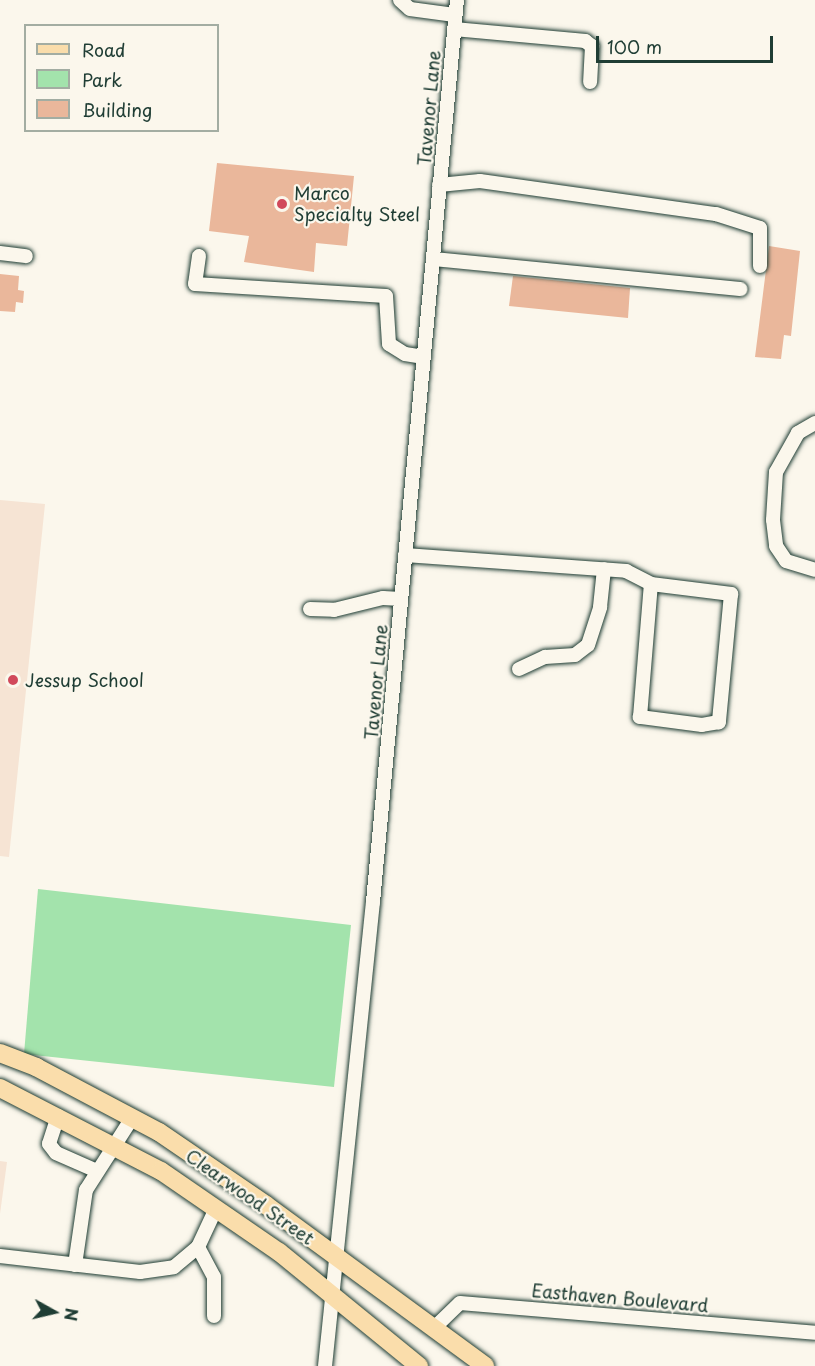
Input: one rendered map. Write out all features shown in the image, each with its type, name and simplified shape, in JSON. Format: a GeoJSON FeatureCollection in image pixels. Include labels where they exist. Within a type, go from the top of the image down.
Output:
{"type":"FeatureCollection","features":[{"type":"Feature","properties":{"kind":"main road","name":"Clearwood Street"},"geometry":{"type":"LineString","coordinates":[[0,1053],[36,1067],[132,1118],[266,1205],[335,1258],[485,1366]]}},
{"type":"Feature","properties":{"kind":"main road","name":"Clearwood Street"},"geometry":{"type":"LineString","coordinates":[[0,1088],[161,1171],[215,1211],[279,1252],[419,1366]]}},
{"type":"Feature","properties":{"kind":"street"},"geometry":{"type":"LineString","coordinates":[[400,0],[410,9],[455,22],[585,41],[592,46],[590,82]]}},
{"type":"Feature","properties":{"kind":"street","name":"Tavenor Lane"},"geometry":{"type":"LineString","coordinates":[[324,1366],[401,599],[457,0]]}},
{"type":"Feature","properties":{"kind":"street"},"geometry":{"type":"LineString","coordinates":[[440,185],[480,181],[716,214],[760,228],[760,266]]}},
{"type":"Feature","properties":{"kind":"street"},"geometry":{"type":"LineString","coordinates":[[0,253],[26,256]]}},
{"type":"Feature","properties":{"kind":"street"},"geometry":{"type":"LineString","coordinates":[[200,256],[195,284],[386,296],[389,344],[405,354],[424,357]]}},
{"type":"Feature","properties":{"kind":"street"},"geometry":{"type":"LineString","coordinates":[[433,259],[741,289]]}},
{"type":"Feature","properties":{"kind":"street"},"geometry":{"type":"LineString","coordinates":[[815,423],[798,434],[776,472],[773,520],[776,546],[786,561],[815,570]]}},
{"type":"Feature","properties":{"kind":"street"},"geometry":{"type":"LineString","coordinates":[[405,555],[626,571],[651,584],[731,594],[719,722],[702,725],[640,717],[651,584]]}},
{"type":"Feature","properties":{"kind":"street"},"geometry":{"type":"LineString","coordinates":[[519,669],[545,657],[575,655],[588,645],[600,607],[604,569]]}},
{"type":"Feature","properties":{"kind":"street"},"geometry":{"type":"LineString","coordinates":[[310,609],[334,610],[383,598],[401,599]]}},
{"type":"Feature","properties":{"kind":"street"},"geometry":{"type":"LineString","coordinates":[[58,1116],[50,1144],[56,1153],[96,1171]]}},
{"type":"Feature","properties":{"kind":"street"},"geometry":{"type":"LineString","coordinates":[[75,1265],[86,1190],[96,1171],[132,1118]]}},
{"type":"Feature","properties":{"kind":"street"},"geometry":{"type":"LineString","coordinates":[[0,1256],[140,1272],[174,1267],[198,1247],[215,1211]]}},
{"type":"Feature","properties":{"kind":"street"},"geometry":{"type":"LineString","coordinates":[[198,1247],[214,1277],[214,1316]]}},
{"type":"Feature","properties":{"kind":"street","name":"Easthaven Boulevard"},"geometry":{"type":"LineString","coordinates":[[433,1329],[460,1303],[815,1333]]}},
{"type":"Feature","properties":{"kind":"shaded area","name":"Jessup School"},"geometry":{"type":"Polygon","coordinates":[[[0,500],[45,504],[9,857],[0,856],[0,500]]]}},
{"type":"Feature","properties":{"kind":"shaded area"},"geometry":{"type":"Polygon","coordinates":[[[0,1161],[7,1162],[0,1214],[0,1161]]]}},
{"type":"Feature","properties":{"kind":"green space"},"geometry":{"type":"Polygon","coordinates":[[[38,889],[351,925],[334,1087],[24,1054],[38,889]]]}},
{"type":"Feature","properties":{"kind":"building","name":"Marco Specialty Steel"},"geometry":{"type":"Polygon","coordinates":[[[217,163],[354,176],[347,246],[316,243],[314,272],[244,262],[249,236],[209,231],[217,163]]]}},
{"type":"Feature","properties":{"kind":"building"},"geometry":{"type":"Polygon","coordinates":[[[769,246],[800,251],[791,336],[784,335],[781,359],[755,357],[769,246]]]}},
{"type":"Feature","properties":{"kind":"building"},"geometry":{"type":"Polygon","coordinates":[[[0,274],[19,276],[18,290],[24,291],[23,303],[16,302],[15,312],[0,311],[0,274]]]}},
{"type":"Feature","properties":{"kind":"building"},"geometry":{"type":"Polygon","coordinates":[[[513,276],[630,288],[628,318],[509,306],[513,276]]]}},
{"type":"Feature","properties":{"kind":"place","name":"Marco Specialty Steel"},"geometry":{"type":"Point","coordinates":[282,204]}},
{"type":"Feature","properties":{"kind":"place","name":"Jessup School"},"geometry":{"type":"Point","coordinates":[13,680]}}]}
